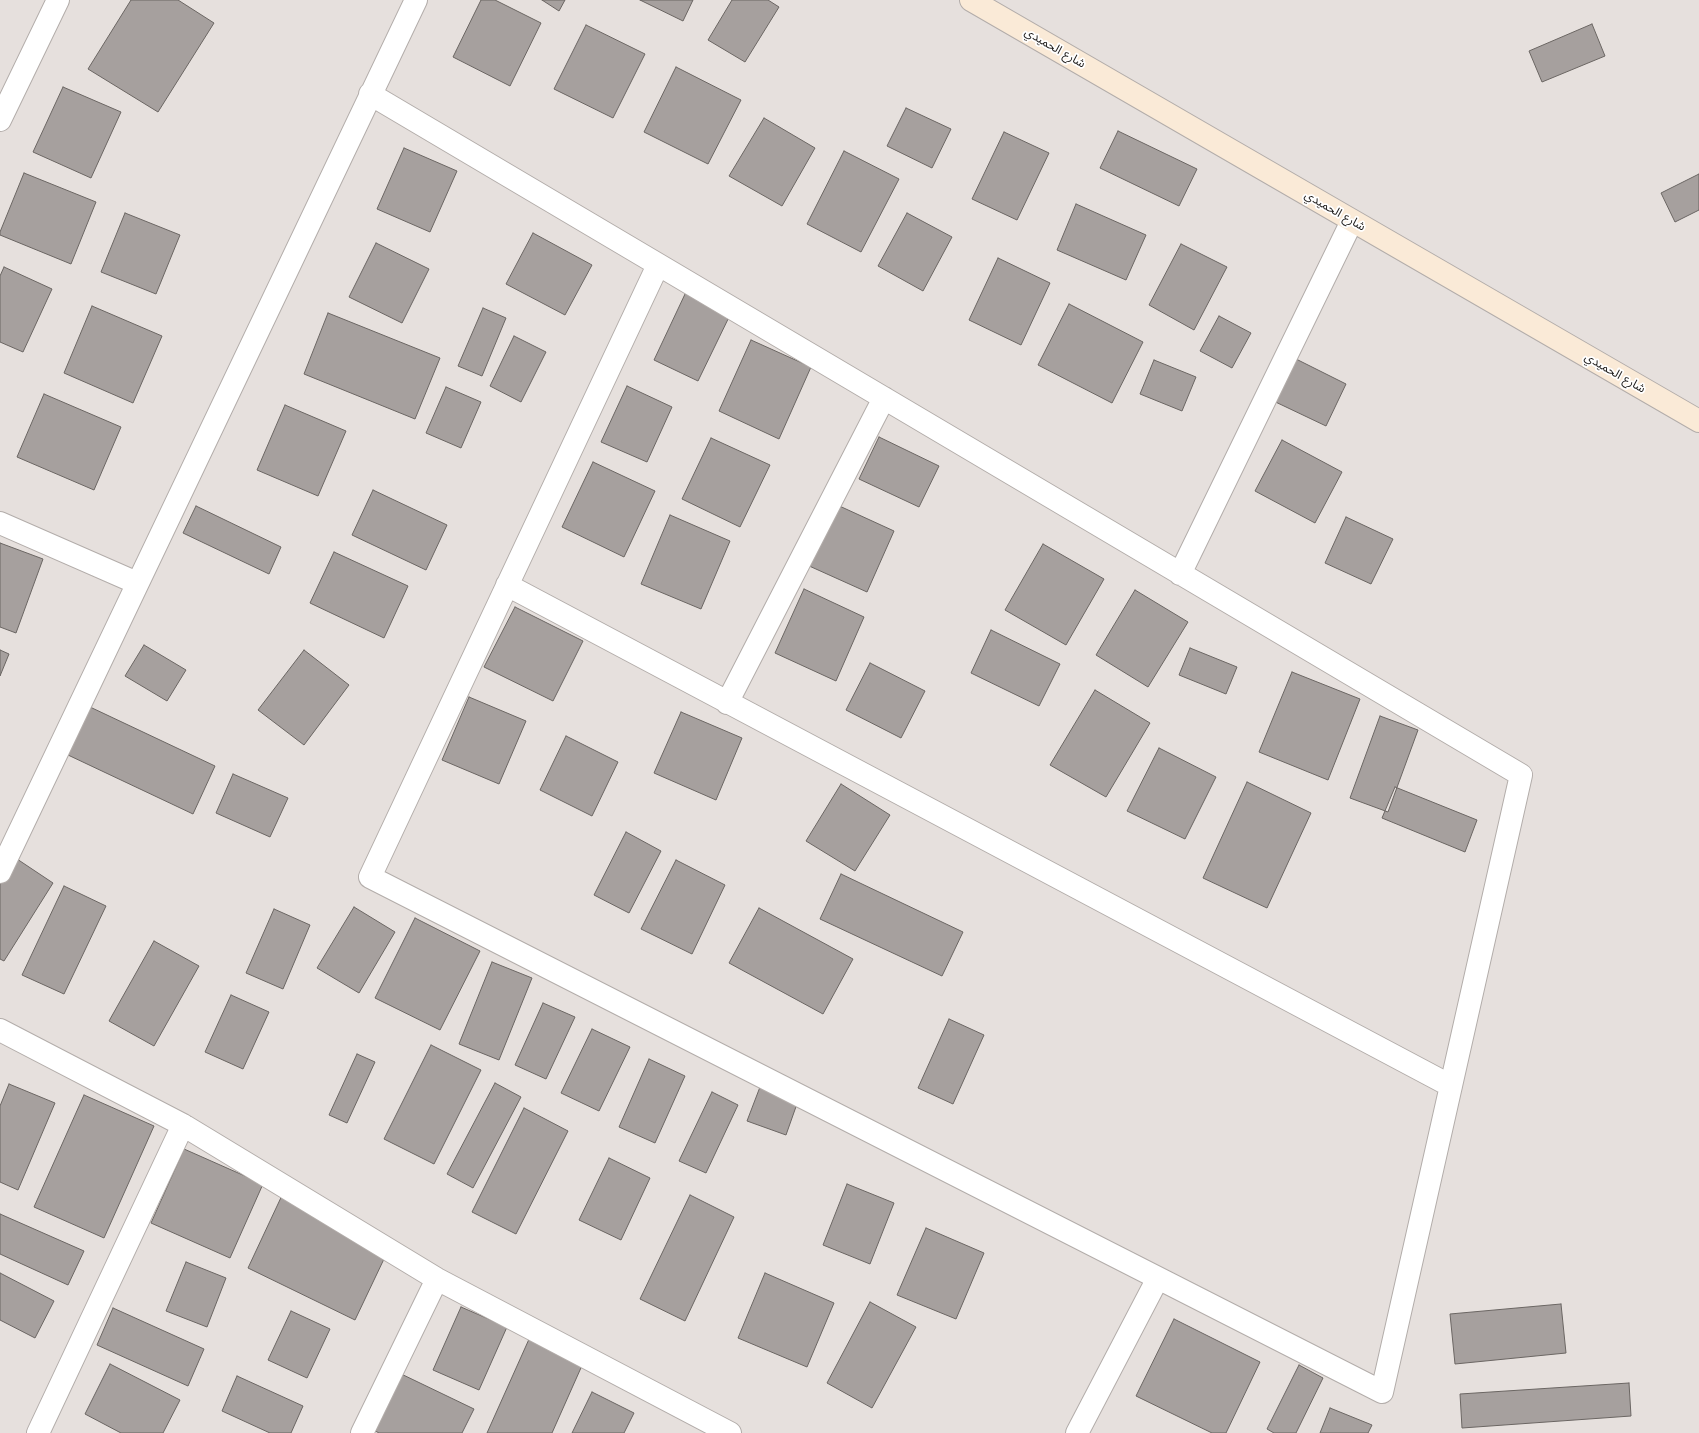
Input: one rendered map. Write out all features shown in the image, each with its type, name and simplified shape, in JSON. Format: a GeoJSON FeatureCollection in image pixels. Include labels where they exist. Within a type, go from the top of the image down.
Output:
{"type":"FeatureCollection","features":[{"type":"Feature","properties":{"kind":"street"},"geometry":{"type":"LineString","coordinates":[[0,120],[58,0]]}},
{"type":"Feature","properties":{"kind":"street"},"geometry":{"type":"LineString","coordinates":[[0,872],[416,0]]}},
{"type":"Feature","properties":{"kind":"street","name":"شارع الحميدي"},"geometry":{"type":"LineString","coordinates":[[971,0],[1699,421]]}},
{"type":"Feature","properties":{"kind":"street"},"geometry":{"type":"LineString","coordinates":[[370,94],[1520,775],[1382,1392],[370,877],[658,265]]}},
{"type":"Feature","properties":{"kind":"street"},"geometry":{"type":"LineString","coordinates":[[1180,574],[1352,221]]}},
{"type":"Feature","properties":{"kind":"street"},"geometry":{"type":"LineString","coordinates":[[728,703],[884,398]]}},
{"type":"Feature","properties":{"kind":"street"},"geometry":{"type":"LineString","coordinates":[[0,523],[137,583]]}},
{"type":"Feature","properties":{"kind":"street"},"geometry":{"type":"LineString","coordinates":[[507,585],[1451,1086]]}},
{"type":"Feature","properties":{"kind":"street"},"geometry":{"type":"LineString","coordinates":[[0,1030],[183,1126],[437,1279],[730,1433]]}},
{"type":"Feature","properties":{"kind":"street"},"geometry":{"type":"LineString","coordinates":[[38,1433],[183,1126]]}},
{"type":"Feature","properties":{"kind":"street"},"geometry":{"type":"LineString","coordinates":[[1077,1433],[1158,1278]]}},
{"type":"Feature","properties":{"kind":"street"},"geometry":{"type":"LineString","coordinates":[[362,1433],[437,1279]]}},
{"type":"Feature","properties":{"kind":"building"},"geometry":{"type":"Polygon","coordinates":[[[131,0],[178,0],[214,23],[158,112],[88,69],[131,0]]]}},
{"type":"Feature","properties":{"kind":"building"},"geometry":{"type":"Polygon","coordinates":[[[481,0],[495,0],[541,23],[510,86],[453,57],[481,0]]]}},
{"type":"Feature","properties":{"kind":"building"},"geometry":{"type":"Polygon","coordinates":[[[542,0],[565,0],[559,11],[542,0]]]}},
{"type":"Feature","properties":{"kind":"building"},"geometry":{"type":"Polygon","coordinates":[[[640,0],[693,0],[683,21],[640,0]]]}},
{"type":"Feature","properties":{"kind":"building"},"geometry":{"type":"Polygon","coordinates":[[[732,0],[768,0],[779,7],[745,62],[708,40],[732,0]]]}},
{"type":"Feature","properties":{"kind":"building"},"geometry":{"type":"Polygon","coordinates":[[[1592,24],[1605,56],[1542,82],[1529,51],[1592,24]]]}},
{"type":"Feature","properties":{"kind":"building"},"geometry":{"type":"Polygon","coordinates":[[[586,25],[645,54],[613,118],[554,89],[586,25]]]}},
{"type":"Feature","properties":{"kind":"building"},"geometry":{"type":"Polygon","coordinates":[[[676,67],[741,100],[708,164],[644,132],[676,67]]]}},
{"type":"Feature","properties":{"kind":"building"},"geometry":{"type":"Polygon","coordinates":[[[63,87],[121,112],[91,178],[33,152],[63,87]]]}},
{"type":"Feature","properties":{"kind":"building"},"geometry":{"type":"Polygon","coordinates":[[[906,108],[951,129],[932,168],[887,146],[906,108]]]}},
{"type":"Feature","properties":{"kind":"building"},"geometry":{"type":"Polygon","coordinates":[[[764,118],[815,148],[782,206],[729,176],[764,118]]]}},
{"type":"Feature","properties":{"kind":"building"},"geometry":{"type":"Polygon","coordinates":[[[1118,131],[1197,169],[1179,206],[1100,168],[1118,131]]]}},
{"type":"Feature","properties":{"kind":"building"},"geometry":{"type":"Polygon","coordinates":[[[1004,132],[1049,153],[1017,220],[972,199],[1004,132]]]}},
{"type":"Feature","properties":{"kind":"building"},"geometry":{"type":"Polygon","coordinates":[[[404,148],[457,171],[430,232],[377,209],[404,148]]]}},
{"type":"Feature","properties":{"kind":"building"},"geometry":{"type":"Polygon","coordinates":[[[844,151],[899,179],[861,252],[807,224],[844,151]]]}},
{"type":"Feature","properties":{"kind":"building"},"geometry":{"type":"Polygon","coordinates":[[[24,173],[96,202],[71,264],[0,235],[24,173]]]}},
{"type":"Feature","properties":{"kind":"building"},"geometry":{"type":"Polygon","coordinates":[[[1699,174],[1699,210],[1675,222],[1661,193],[1699,174]]]}},
{"type":"Feature","properties":{"kind":"building"},"geometry":{"type":"Polygon","coordinates":[[[1076,204],[1146,235],[1126,280],[1057,250],[1076,204]]]}},
{"type":"Feature","properties":{"kind":"building"},"geometry":{"type":"Polygon","coordinates":[[[125,213],[180,235],[156,294],[101,272],[125,213]]]}},
{"type":"Feature","properties":{"kind":"building"},"geometry":{"type":"Polygon","coordinates":[[[907,213],[952,237],[923,291],[878,266],[907,213]]]}},
{"type":"Feature","properties":{"kind":"building"},"geometry":{"type":"Polygon","coordinates":[[[533,233],[592,265],[565,315],[506,284],[533,233]]]}},
{"type":"Feature","properties":{"kind":"building"},"geometry":{"type":"Polygon","coordinates":[[[376,243],[429,269],[402,323],[349,297],[376,243]]]}},
{"type":"Feature","properties":{"kind":"building"},"geometry":{"type":"Polygon","coordinates":[[[1181,244],[1227,267],[1194,330],[1149,305],[1181,244]]]}},
{"type":"Feature","properties":{"kind":"building"},"geometry":{"type":"Polygon","coordinates":[[[998,258],[1050,283],[1021,345],[969,320],[998,258]]]}},
{"type":"Feature","properties":{"kind":"building"},"geometry":{"type":"Polygon","coordinates":[[[4,267],[52,289],[23,352],[0,342],[0,276],[4,267]]]}},
{"type":"Feature","properties":{"kind":"building"},"geometry":{"type":"Polygon","coordinates":[[[686,292],[731,313],[698,381],[654,360],[686,292]]]}},
{"type":"Feature","properties":{"kind":"building"},"geometry":{"type":"Polygon","coordinates":[[[1069,304],[1143,342],[1112,403],[1038,365],[1069,304]]]}},
{"type":"Feature","properties":{"kind":"building"},"geometry":{"type":"Polygon","coordinates":[[[92,306],[162,336],[133,403],[64,373],[92,306]]]}},
{"type":"Feature","properties":{"kind":"building"},"geometry":{"type":"Polygon","coordinates":[[[483,308],[506,318],[482,376],[458,366],[483,308]]]}},
{"type":"Feature","properties":{"kind":"building"},"geometry":{"type":"Polygon","coordinates":[[[328,313],[440,358],[415,419],[304,374],[328,313]]]}},
{"type":"Feature","properties":{"kind":"building"},"geometry":{"type":"Polygon","coordinates":[[[1219,316],[1251,333],[1232,368],[1200,351],[1219,316]]]}},
{"type":"Feature","properties":{"kind":"building"},"geometry":{"type":"Polygon","coordinates":[[[514,336],[546,352],[521,402],[490,386],[514,336]]]}},
{"type":"Feature","properties":{"kind":"building"},"geometry":{"type":"Polygon","coordinates":[[[751,340],[811,367],[779,439],[719,411],[751,340]]]}},
{"type":"Feature","properties":{"kind":"building"},"geometry":{"type":"Polygon","coordinates":[[[1286,354],[1346,384],[1326,426],[1265,397],[1286,354]]]}},
{"type":"Feature","properties":{"kind":"building"},"geometry":{"type":"Polygon","coordinates":[[[1154,360],[1196,377],[1182,411],[1140,394],[1154,360]]]}},
{"type":"Feature","properties":{"kind":"building"},"geometry":{"type":"Polygon","coordinates":[[[627,386],[672,407],[647,462],[601,442],[627,386]]]}},
{"type":"Feature","properties":{"kind":"building"},"geometry":{"type":"Polygon","coordinates":[[[446,387],[481,402],[461,448],[426,433],[446,387]]]}},
{"type":"Feature","properties":{"kind":"building"},"geometry":{"type":"Polygon","coordinates":[[[44,394],[121,427],[94,490],[17,457],[44,394]]]}},
{"type":"Feature","properties":{"kind":"building"},"geometry":{"type":"Polygon","coordinates":[[[285,405],[346,431],[318,496],[257,470],[285,405]]]}},
{"type":"Feature","properties":{"kind":"building"},"geometry":{"type":"Polygon","coordinates":[[[879,437],[939,466],[919,507],[859,479],[879,437]]]}},
{"type":"Feature","properties":{"kind":"building"},"geometry":{"type":"Polygon","coordinates":[[[711,438],[770,465],[740,527],[682,499],[711,438]]]}},
{"type":"Feature","properties":{"kind":"building"},"geometry":{"type":"Polygon","coordinates":[[[1282,440],[1342,472],[1315,523],[1255,491],[1282,440]]]}},
{"type":"Feature","properties":{"kind":"building"},"geometry":{"type":"Polygon","coordinates":[[[593,462],[655,491],[624,557],[562,527],[593,462]]]}},
{"type":"Feature","properties":{"kind":"building"},"geometry":{"type":"Polygon","coordinates":[[[373,490],[447,525],[426,570],[352,535],[373,490]]]}},
{"type":"Feature","properties":{"kind":"building"},"geometry":{"type":"Polygon","coordinates":[[[835,504],[894,531],[867,592],[807,565],[835,504]]]}},
{"type":"Feature","properties":{"kind":"building"},"geometry":{"type":"Polygon","coordinates":[[[196,506],[281,547],[269,574],[183,533],[196,506]]]}},
{"type":"Feature","properties":{"kind":"building"},"geometry":{"type":"Polygon","coordinates":[[[670,515],[730,541],[701,609],[641,584],[670,515]]]}},
{"type":"Feature","properties":{"kind":"building"},"geometry":{"type":"Polygon","coordinates":[[[1346,517],[1393,539],[1371,584],[1325,563],[1346,517]]]}},
{"type":"Feature","properties":{"kind":"building"},"geometry":{"type":"Polygon","coordinates":[[[0,543],[43,559],[16,633],[0,627],[0,543]]]}},
{"type":"Feature","properties":{"kind":"building"},"geometry":{"type":"Polygon","coordinates":[[[1043,544],[1104,579],[1066,645],[1005,610],[1043,544]]]}},
{"type":"Feature","properties":{"kind":"building"},"geometry":{"type":"Polygon","coordinates":[[[334,552],[408,586],[384,638],[310,603],[334,552]]]}},
{"type":"Feature","properties":{"kind":"building"},"geometry":{"type":"Polygon","coordinates":[[[804,589],[864,617],[836,681],[775,653],[804,589]]]}},
{"type":"Feature","properties":{"kind":"building"},"geometry":{"type":"Polygon","coordinates":[[[1135,590],[1188,622],[1148,687],[1096,655],[1135,590]]]}},
{"type":"Feature","properties":{"kind":"building"},"geometry":{"type":"Polygon","coordinates":[[[515,607],[583,641],[553,701],[484,667],[515,607]]]}},
{"type":"Feature","properties":{"kind":"building"},"geometry":{"type":"Polygon","coordinates":[[[991,630],[1060,664],[1039,706],[971,673],[991,630]]]}},
{"type":"Feature","properties":{"kind":"building"},"geometry":{"type":"Polygon","coordinates":[[[144,645],[186,670],[167,701],[125,676],[144,645]]]}},
{"type":"Feature","properties":{"kind":"building"},"geometry":{"type":"Polygon","coordinates":[[[1190,648],[1237,667],[1226,694],[1179,675],[1190,648]]]}},
{"type":"Feature","properties":{"kind":"building"},"geometry":{"type":"Polygon","coordinates":[[[0,650],[9,654],[0,676],[0,650]]]}},
{"type":"Feature","properties":{"kind":"building"},"geometry":{"type":"Polygon","coordinates":[[[304,650],[349,685],[304,745],[258,710],[304,650]]]}},
{"type":"Feature","properties":{"kind":"building"},"geometry":{"type":"Polygon","coordinates":[[[870,663],[925,691],[901,738],[846,710],[870,663]]]}},
{"type":"Feature","properties":{"kind":"building"},"geometry":{"type":"Polygon","coordinates":[[[1292,672],[1360,699],[1328,780],[1259,752],[1292,672]]]}},
{"type":"Feature","properties":{"kind":"building"},"geometry":{"type":"Polygon","coordinates":[[[1095,690],[1150,723],[1106,797],[1050,765],[1095,690]]]}},
{"type":"Feature","properties":{"kind":"building"},"geometry":{"type":"Polygon","coordinates":[[[469,697],[526,721],[499,784],[442,760],[469,697]]]}},
{"type":"Feature","properties":{"kind":"building"},"geometry":{"type":"Polygon","coordinates":[[[90,707],[215,766],[193,814],[68,755],[90,707]]]}},
{"type":"Feature","properties":{"kind":"building"},"geometry":{"type":"Polygon","coordinates":[[[681,712],[742,738],[716,800],[654,773],[681,712]]]}},
{"type":"Feature","properties":{"kind":"building"},"geometry":{"type":"Polygon","coordinates":[[[1380,716],[1418,730],[1388,812],[1350,798],[1380,716]]]}},
{"type":"Feature","properties":{"kind":"building"},"geometry":{"type":"Polygon","coordinates":[[[566,736],[618,762],[592,816],[540,790],[566,736]]]}},
{"type":"Feature","properties":{"kind":"building"},"geometry":{"type":"Polygon","coordinates":[[[1159,748],[1216,777],[1185,839],[1127,811],[1159,748]]]}},
{"type":"Feature","properties":{"kind":"building"},"geometry":{"type":"Polygon","coordinates":[[[233,774],[288,798],[270,837],[216,813],[233,774]]]}},
{"type":"Feature","properties":{"kind":"building"},"geometry":{"type":"Polygon","coordinates":[[[1247,782],[1311,813],[1267,908],[1203,878],[1247,782]]]}},
{"type":"Feature","properties":{"kind":"building"},"geometry":{"type":"Polygon","coordinates":[[[841,784],[890,815],[855,871],[806,841],[841,784]]]}},
{"type":"Feature","properties":{"kind":"building"},"geometry":{"type":"Polygon","coordinates":[[[1395,787],[1477,820],[1465,852],[1382,818],[1395,787]]]}},
{"type":"Feature","properties":{"kind":"building"},"geometry":{"type":"Polygon","coordinates":[[[626,832],[661,851],[629,913],[594,895],[626,832]]]}},
{"type":"Feature","properties":{"kind":"building"},"geometry":{"type":"Polygon","coordinates":[[[14,857],[53,883],[4,961],[0,959],[0,879],[14,857]]]}},
{"type":"Feature","properties":{"kind":"building"},"geometry":{"type":"Polygon","coordinates":[[[676,860],[725,885],[692,954],[641,929],[676,860]]]}},
{"type":"Feature","properties":{"kind":"building"},"geometry":{"type":"Polygon","coordinates":[[[841,874],[963,932],[942,976],[820,919],[841,874]]]}},
{"type":"Feature","properties":{"kind":"building"},"geometry":{"type":"Polygon","coordinates":[[[64,886],[106,906],[64,994],[22,975],[64,886]]]}},
{"type":"Feature","properties":{"kind":"building"},"geometry":{"type":"Polygon","coordinates":[[[354,907],[395,932],[359,993],[317,968],[354,907]]]}},
{"type":"Feature","properties":{"kind":"building"},"geometry":{"type":"Polygon","coordinates":[[[759,908],[853,959],[823,1014],[729,963],[759,908]]]}},
{"type":"Feature","properties":{"kind":"building"},"geometry":{"type":"Polygon","coordinates":[[[274,909],[310,925],[283,989],[246,973],[274,909]]]}},
{"type":"Feature","properties":{"kind":"building"},"geometry":{"type":"Polygon","coordinates":[[[415,918],[480,951],[440,1030],[375,998],[415,918]]]}},
{"type":"Feature","properties":{"kind":"building"},"geometry":{"type":"Polygon","coordinates":[[[154,941],[199,966],[154,1046],[109,1021],[154,941]]]}},
{"type":"Feature","properties":{"kind":"building"},"geometry":{"type":"Polygon","coordinates":[[[492,962],[532,978],[499,1060],[459,1044],[492,962]]]}},
{"type":"Feature","properties":{"kind":"building"},"geometry":{"type":"Polygon","coordinates":[[[231,995],[269,1012],[243,1069],[205,1052],[231,995]]]}},
{"type":"Feature","properties":{"kind":"building"},"geometry":{"type":"Polygon","coordinates":[[[543,1003],[575,1017],[546,1079],[515,1065],[543,1003]]]}},
{"type":"Feature","properties":{"kind":"building"},"geometry":{"type":"Polygon","coordinates":[[[949,1019],[984,1035],[953,1104],[918,1088],[949,1019]]]}},
{"type":"Feature","properties":{"kind":"building"},"geometry":{"type":"Polygon","coordinates":[[[592,1029],[630,1047],[599,1111],[561,1093],[592,1029]]]}},
{"type":"Feature","properties":{"kind":"building"},"geometry":{"type":"Polygon","coordinates":[[[431,1045],[481,1070],[434,1164],[384,1139],[431,1045]]]}},
{"type":"Feature","properties":{"kind":"building"},"geometry":{"type":"Polygon","coordinates":[[[357,1054],[375,1062],[347,1123],[329,1115],[357,1054]]]}},
{"type":"Feature","properties":{"kind":"building"},"geometry":{"type":"Polygon","coordinates":[[[649,1059],[685,1076],[655,1143],[619,1127],[649,1059]]]}},
{"type":"Feature","properties":{"kind":"building"},"geometry":{"type":"Polygon","coordinates":[[[495,1083],[521,1097],[473,1188],[447,1174],[495,1083]]]}},
{"type":"Feature","properties":{"kind":"building"},"geometry":{"type":"Polygon","coordinates":[[[9,1084],[55,1103],[18,1190],[0,1182],[0,1106],[9,1084]]]}},
{"type":"Feature","properties":{"kind":"building"},"geometry":{"type":"Polygon","coordinates":[[[760,1087],[798,1101],[786,1135],[747,1121],[760,1087]]]}},
{"type":"Feature","properties":{"kind":"building"},"geometry":{"type":"Polygon","coordinates":[[[712,1092],[738,1105],[706,1173],[679,1161],[712,1092]]]}},
{"type":"Feature","properties":{"kind":"building"},"geometry":{"type":"Polygon","coordinates":[[[84,1095],[154,1126],[104,1238],[34,1207],[84,1095]]]}},
{"type":"Feature","properties":{"kind":"building"},"geometry":{"type":"Polygon","coordinates":[[[524,1108],[568,1131],[516,1234],[472,1212],[524,1108]]]}},
{"type":"Feature","properties":{"kind":"building"},"geometry":{"type":"Polygon","coordinates":[[[184,1149],[263,1184],[230,1258],[151,1223],[184,1149]]]}},
{"type":"Feature","properties":{"kind":"building"},"geometry":{"type":"Polygon","coordinates":[[[609,1158],[650,1178],[621,1240],[579,1220],[609,1158]]]}},
{"type":"Feature","properties":{"kind":"building"},"geometry":{"type":"Polygon","coordinates":[[[847,1184],[894,1203],[870,1264],[823,1245],[847,1184]]]}},
{"type":"Feature","properties":{"kind":"building"},"geometry":{"type":"Polygon","coordinates":[[[285,1189],[393,1240],[355,1320],[248,1268],[285,1189]]]}},
{"type":"Feature","properties":{"kind":"building"},"geometry":{"type":"Polygon","coordinates":[[[690,1195],[734,1217],[685,1321],[640,1299],[690,1195]]]}},
{"type":"Feature","properties":{"kind":"building"},"geometry":{"type":"Polygon","coordinates":[[[0,1214],[84,1251],[68,1285],[0,1254],[0,1214]]]}},
{"type":"Feature","properties":{"kind":"building"},"geometry":{"type":"Polygon","coordinates":[[[926,1228],[984,1253],[956,1319],[897,1295],[926,1228]]]}},
{"type":"Feature","properties":{"kind":"building"},"geometry":{"type":"Polygon","coordinates":[[[186,1262],[226,1278],[207,1327],[166,1311],[186,1262]]]}},
{"type":"Feature","properties":{"kind":"building"},"geometry":{"type":"Polygon","coordinates":[[[0,1273],[54,1301],[35,1338],[0,1320],[0,1273]]]}},
{"type":"Feature","properties":{"kind":"building"},"geometry":{"type":"Polygon","coordinates":[[[765,1273],[834,1303],[807,1367],[738,1338],[765,1273]]]}},
{"type":"Feature","properties":{"kind":"building"},"geometry":{"type":"Polygon","coordinates":[[[870,1302],[916,1327],[872,1408],[827,1383],[870,1302]]]}},
{"type":"Feature","properties":{"kind":"building"},"geometry":{"type":"Polygon","coordinates":[[[1561,1304],[1566,1353],[1455,1364],[1450,1314],[1561,1304]]]}},
{"type":"Feature","properties":{"kind":"building"},"geometry":{"type":"Polygon","coordinates":[[[461,1307],[507,1327],[479,1390],[433,1370],[461,1307]]]}},
{"type":"Feature","properties":{"kind":"building"},"geometry":{"type":"Polygon","coordinates":[[[113,1308],[204,1349],[188,1386],[97,1345],[113,1308]]]}},
{"type":"Feature","properties":{"kind":"building"},"geometry":{"type":"Polygon","coordinates":[[[291,1311],[330,1329],[307,1378],[268,1360],[291,1311]]]}},
{"type":"Feature","properties":{"kind":"building"},"geometry":{"type":"Polygon","coordinates":[[[1174,1319],[1260,1362],[1226,1433],[1212,1433],[1136,1396],[1174,1319]]]}},
{"type":"Feature","properties":{"kind":"building"},"geometry":{"type":"Polygon","coordinates":[[[534,1328],[588,1352],[552,1433],[487,1433],[534,1328]]]}},
{"type":"Feature","properties":{"kind":"building"},"geometry":{"type":"Polygon","coordinates":[[[110,1364],[180,1400],[163,1433],[121,1433],[85,1414],[110,1364]]]}},
{"type":"Feature","properties":{"kind":"building"},"geometry":{"type":"Polygon","coordinates":[[[1299,1365],[1323,1378],[1296,1433],[1274,1433],[1267,1429],[1299,1365]]]}},
{"type":"Feature","properties":{"kind":"building"},"geometry":{"type":"Polygon","coordinates":[[[395,1371],[474,1409],[462,1433],[379,1433],[368,1427],[395,1371]]]}},
{"type":"Feature","properties":{"kind":"building"},"geometry":{"type":"Polygon","coordinates":[[[237,1376],[303,1406],[291,1433],[270,1433],[222,1411],[237,1376]]]}},
{"type":"Feature","properties":{"kind":"building"},"geometry":{"type":"Polygon","coordinates":[[[1629,1383],[1631,1416],[1462,1428],[1460,1394],[1629,1383]]]}},
{"type":"Feature","properties":{"kind":"building"},"geometry":{"type":"Polygon","coordinates":[[[592,1392],[634,1413],[624,1433],[572,1433],[592,1392]]]}},
{"type":"Feature","properties":{"kind":"building"},"geometry":{"type":"Polygon","coordinates":[[[1330,1408],[1372,1425],[1368,1433],[1320,1433],[1330,1408]]]}}]}
